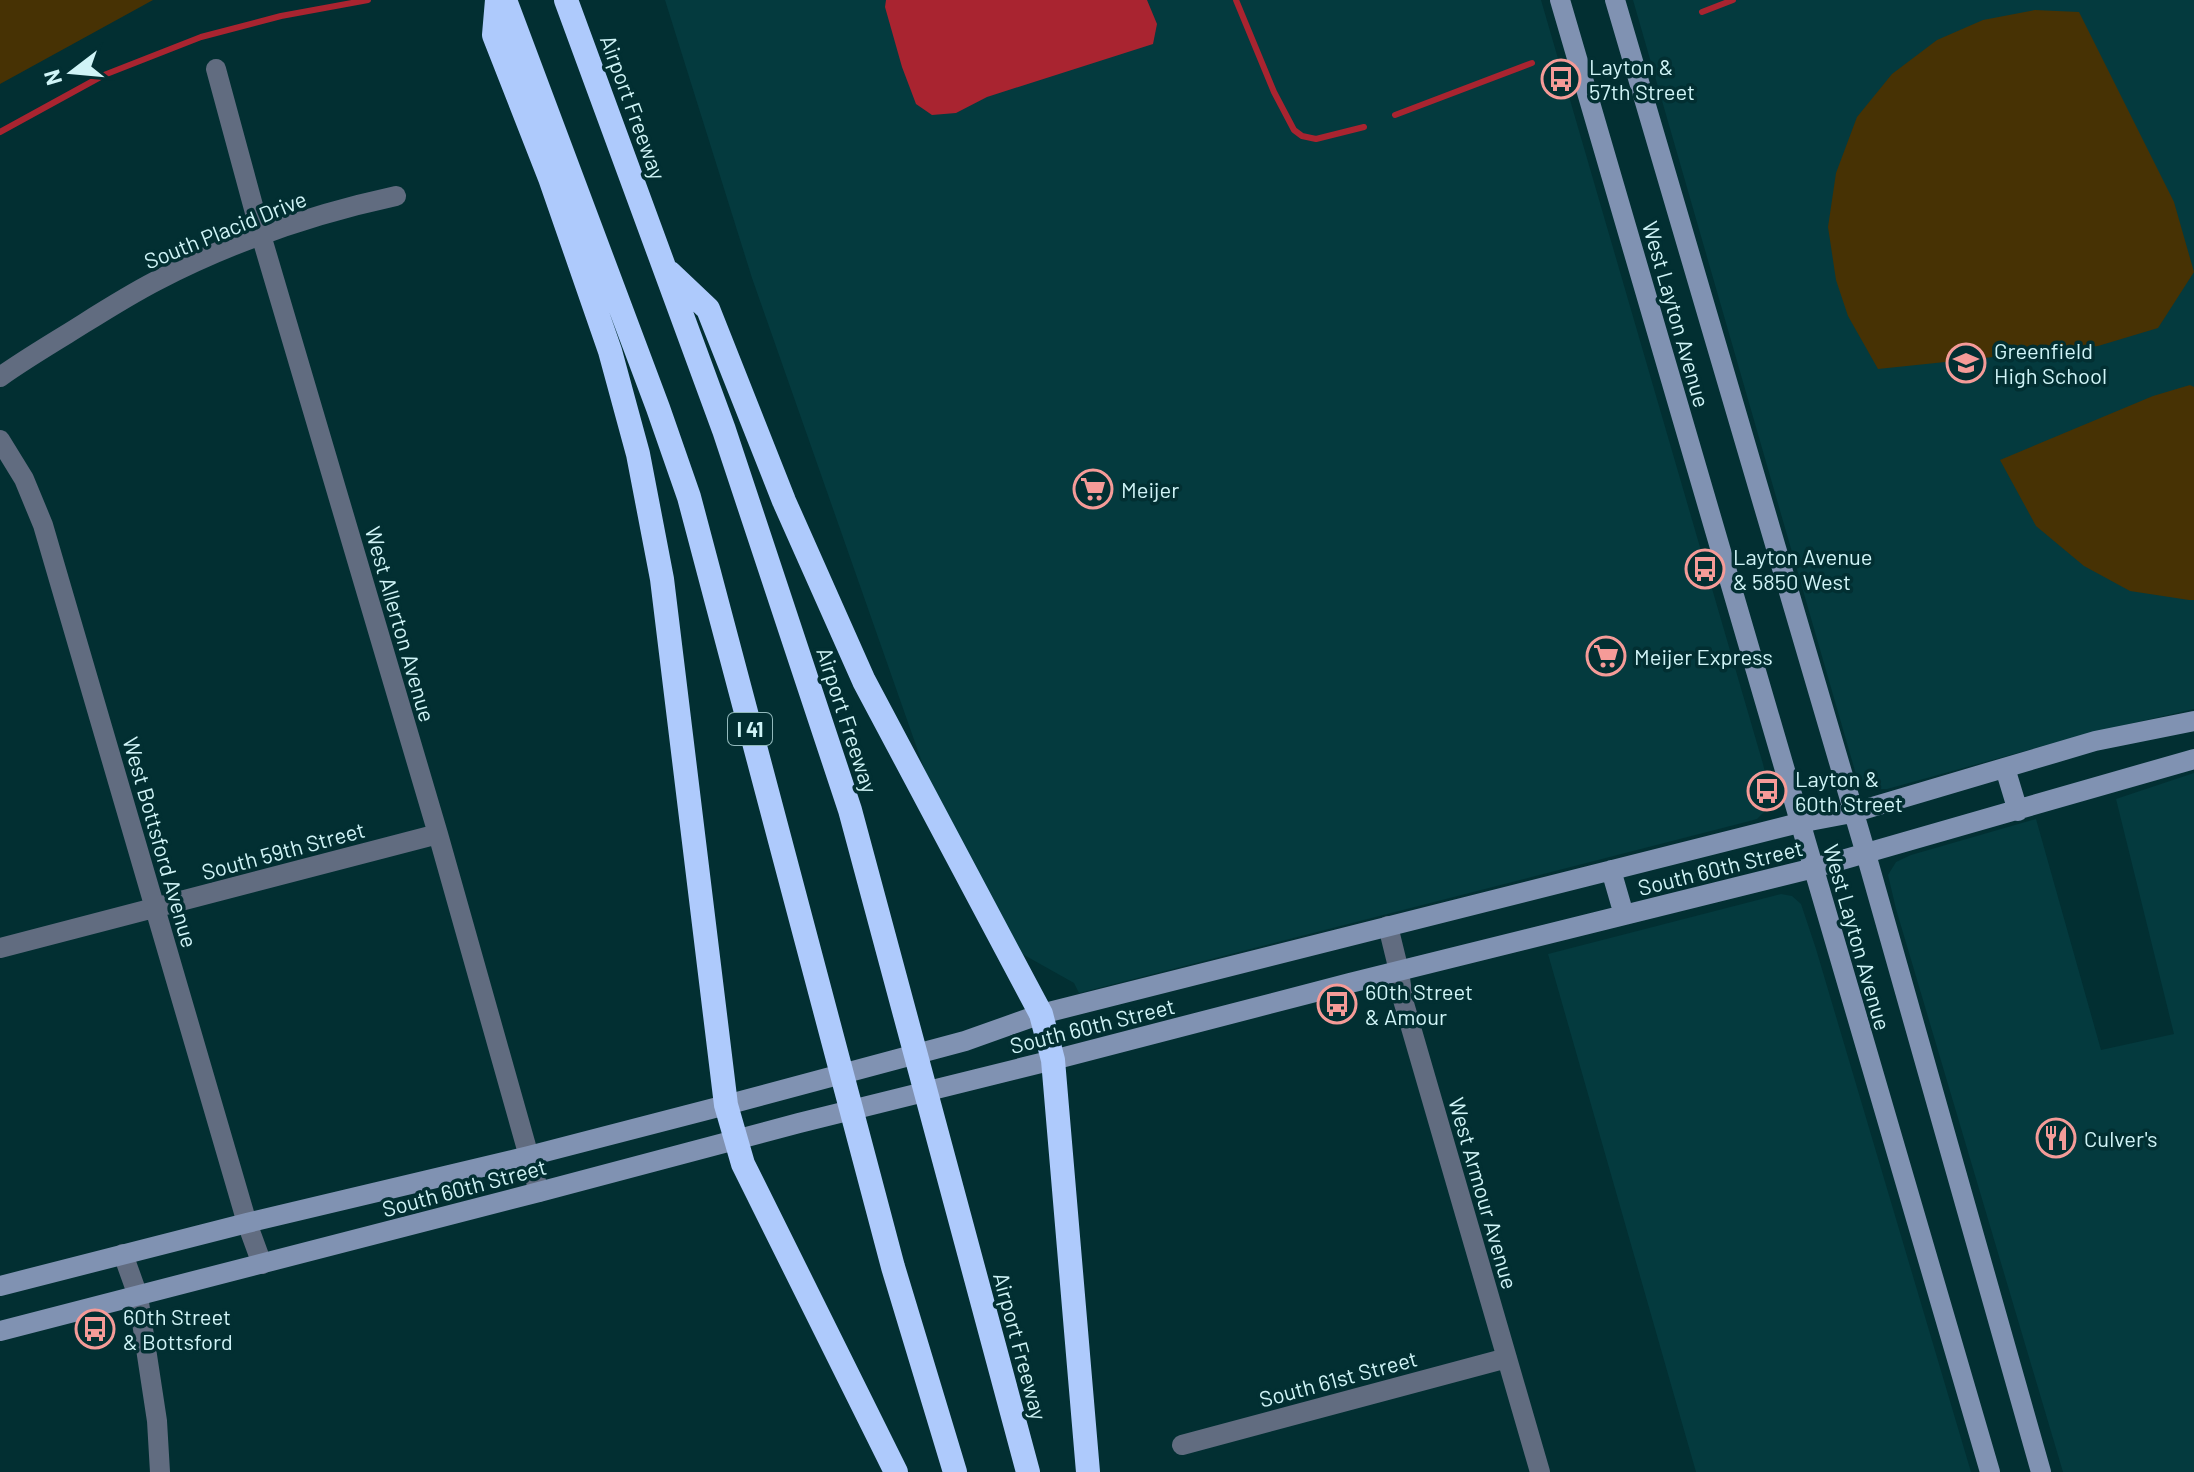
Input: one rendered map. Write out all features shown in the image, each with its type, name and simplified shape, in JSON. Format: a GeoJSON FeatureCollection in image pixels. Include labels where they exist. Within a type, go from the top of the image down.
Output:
{"type":"FeatureCollection","features":[{"type":"Feature","properties":{"kind":"highway"},"geometry":{"type":"LineString","coordinates":[[497,0],[494,35],[550,178],[610,351],[638,454],[662,579],[726,1105],[743,1164],[896,1472]]}},
{"type":"Feature","properties":{"kind":"highway","name":"I 41"},"geometry":{"type":"LineString","coordinates":[[505,0],[689,497],[888,1252],[955,1472]]}},
{"type":"Feature","properties":{"kind":"highway","name":"Airport Freeway"},"geometry":{"type":"LineString","coordinates":[[566,0],[724,430],[850,810],[1028,1472]]}},
{"type":"Feature","properties":{"kind":"highway"},"geometry":{"type":"LineString","coordinates":[[667,270],[708,309],[784,501],[864,681],[1041,1014],[1053,1060],[1088,1472]]}},
{"type":"Feature","properties":{"kind":"main road","name":"West Layton Avenue"},"geometry":{"type":"LineString","coordinates":[[1560,0],[1990,1472]]}},
{"type":"Feature","properties":{"kind":"main road","name":"West Layton Avenue"},"geometry":{"type":"LineString","coordinates":[[1615,0],[1866,854],[2041,1472]]}},
{"type":"Feature","properties":{"kind":"main road","name":"South 60th Street"},"geometry":{"type":"LineString","coordinates":[[0,1286],[529,1156],[965,1041],[1041,1014],[1799,823],[1852,813],[2095,741],[2194,721]]}},
{"type":"Feature","properties":{"kind":"main road","name":"South 60th Street"},"geometry":{"type":"LineString","coordinates":[[0,1331],[974,1078],[1814,868],[2194,759]]}},
{"type":"Feature","properties":{"kind":"main road"},"geometry":{"type":"LineString","coordinates":[[2005,768],[2018,811]]}},
{"type":"Feature","properties":{"kind":"main road"},"geometry":{"type":"LineString","coordinates":[[1611,870],[1624,915]]}},
{"type":"Feature","properties":{"kind":"street","name":"West Allerton Avenue"},"geometry":{"type":"LineString","coordinates":[[216,69],[261,235],[438,834],[539,1192]]}},
{"type":"Feature","properties":{"kind":"street","name":"South Placid Drive"},"geometry":{"type":"LineString","coordinates":[[0,377],[86,322],[197,261],[341,208],[396,196]]}},
{"type":"Feature","properties":{"kind":"street","name":"West Bottsford Avenue"},"geometry":{"type":"LineString","coordinates":[[0,440],[24,479],[43,525],[247,1223],[262,1264]]}},
{"type":"Feature","properties":{"kind":"street","name":"South 59th Street"},"geometry":{"type":"LineString","coordinates":[[0,948],[438,834]]}},
{"type":"Feature","properties":{"kind":"street","name":"West Armour Avenue"},"geometry":{"type":"LineString","coordinates":[[1388,926],[1403,1000],[1540,1472]]}},
{"type":"Feature","properties":{"kind":"street"},"geometry":{"type":"LineString","coordinates":[[123,1254],[138,1296],[157,1421],[160,1472]]}},
{"type":"Feature","properties":{"kind":"street","name":"South 61st Street"},"geometry":{"type":"LineString","coordinates":[[1182,1445],[1507,1358]]}},
{"type":"Feature","properties":{"kind":"shaded area"},"geometry":{"type":"Polygon","coordinates":[[[0,0],[153,0],[0,84],[0,0]]]}},
{"type":"Feature","properties":{"kind":"shaded area"},"geometry":{"type":"Polygon","coordinates":[[[665,0],[1541,0],[1763,764],[1770,806],[1757,819],[1746,822],[1079,993],[1074,983],[1017,951],[925,771],[752,278],[665,0]]]}},
{"type":"Feature","properties":{"kind":"shaded area"},"geometry":{"type":"Polygon","coordinates":[[[886,0],[1147,0],[1157,24],[1153,44],[987,97],[956,113],[932,115],[916,104],[902,67],[885,7],[886,0]]]}},
{"type":"Feature","properties":{"kind":"shaded area","name":"Greenfield High School"},"geometry":{"type":"Polygon","coordinates":[[[1633,0],[2194,0],[2194,709],[2090,733],[1887,789],[1866,786],[1859,781],[1633,0]]]}},
{"type":"Feature","properties":{"kind":"shaded area"},"geometry":{"type":"Polygon","coordinates":[[[2035,10],[2079,12],[2174,202],[2194,272],[2158,328],[2098,346],[1878,369],[1848,316],[1836,280],[1828,227],[1836,173],[1857,117],[1892,74],[1937,40],[1983,20],[2035,10]]]}},
{"type":"Feature","properties":{"kind":"shaded area"},"geometry":{"type":"Polygon","coordinates":[[[2190,385],[2194,387],[2194,600],[2130,591],[2084,566],[2036,526],[2000,460],[2153,396],[2190,385]]]}},
{"type":"Feature","properties":{"kind":"shaded area"},"geometry":{"type":"Polygon","coordinates":[[[2194,773],[2194,1472],[2063,1472],[1888,875],[1896,862],[1911,855],[2036,819],[2101,1050],[2174,1034],[2116,799],[2194,773]]]}},
{"type":"Feature","properties":{"kind":"shaded area"},"geometry":{"type":"Polygon","coordinates":[[[1781,894],[1792,896],[1801,904],[1816,949],[1971,1472],[1696,1472],[1548,954],[1781,894]]]}},
{"type":"Feature","properties":{"kind":"waterway"},"geometry":{"type":"LineString","coordinates":[[0,132],[104,75],[201,37],[281,16],[368,0]]}},
{"type":"Feature","properties":{"kind":"waterway"},"geometry":{"type":"LineString","coordinates":[[1236,0],[1274,92],[1294,130],[1302,136],[1316,139],[1364,127]]}},
{"type":"Feature","properties":{"kind":"waterway"},"geometry":{"type":"LineString","coordinates":[[1702,12],[1733,0]]}},
{"type":"Feature","properties":{"kind":"waterway"},"geometry":{"type":"LineString","coordinates":[[1395,115],[1532,63]]}},
{"type":"Feature","properties":{"kind":"place","name":"Layton & 57th Street"},"geometry":{"type":"Point","coordinates":[1561,79]}},
{"type":"Feature","properties":{"kind":"place","name":"Greenfield High School"},"geometry":{"type":"Point","coordinates":[1966,363]}},
{"type":"Feature","properties":{"kind":"place","name":"Meijer"},"geometry":{"type":"Point","coordinates":[1093,489]}},
{"type":"Feature","properties":{"kind":"place","name":"Layton Avenue & 5850 West"},"geometry":{"type":"Point","coordinates":[1705,569]}},
{"type":"Feature","properties":{"kind":"place","name":"Meijer Express"},"geometry":{"type":"Point","coordinates":[1606,656]}},
{"type":"Feature","properties":{"kind":"place","name":"Layton & 60th Street"},"geometry":{"type":"Point","coordinates":[1767,791]}},
{"type":"Feature","properties":{"kind":"place","name":"60th Street & Amour"},"geometry":{"type":"Point","coordinates":[1337,1004]}},
{"type":"Feature","properties":{"kind":"place","name":"Culver's"},"geometry":{"type":"Point","coordinates":[2056,1138]}},
{"type":"Feature","properties":{"kind":"place","name":"60th Street & Bottsford"},"geometry":{"type":"Point","coordinates":[95,1329]}}]}
